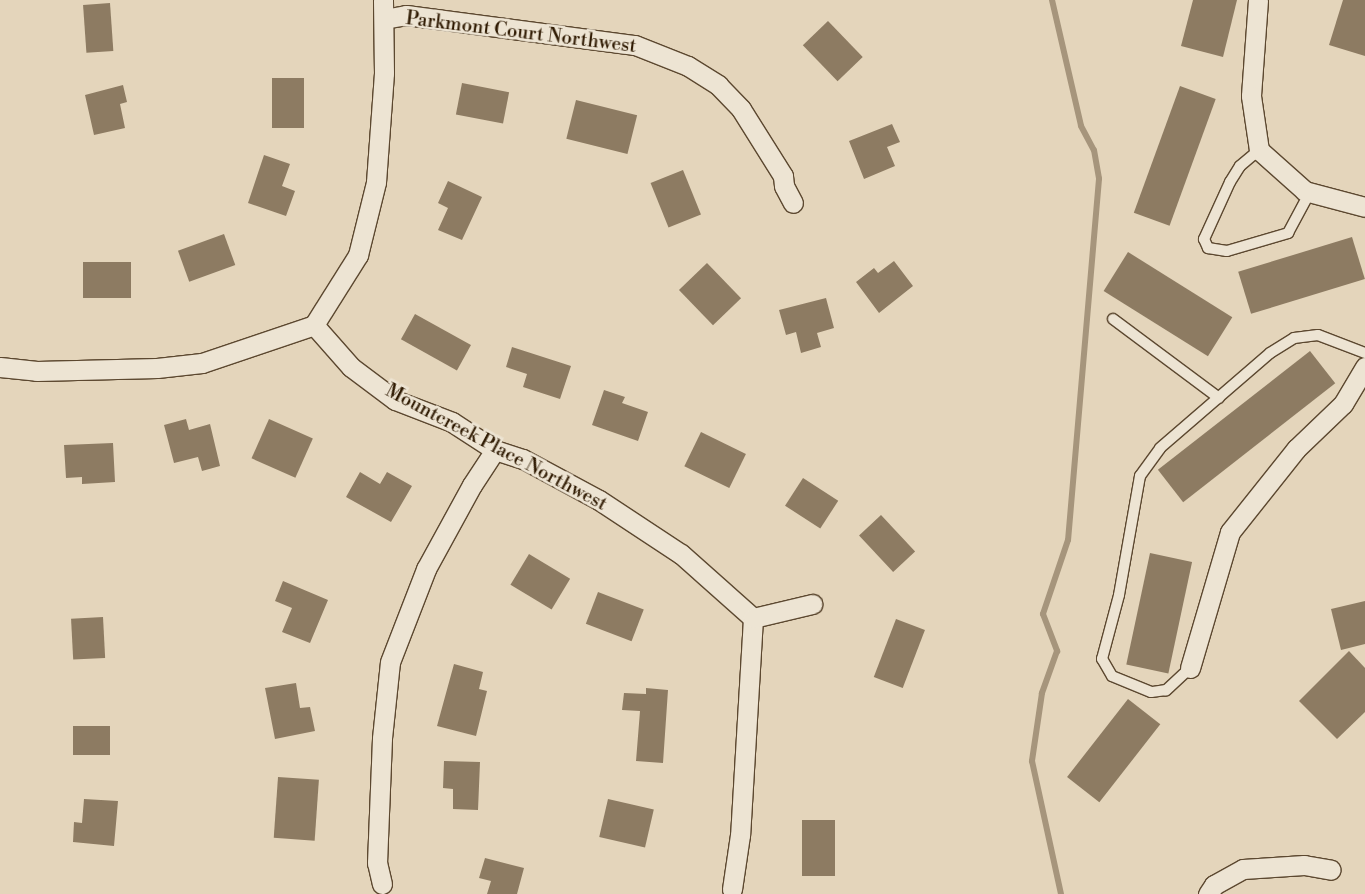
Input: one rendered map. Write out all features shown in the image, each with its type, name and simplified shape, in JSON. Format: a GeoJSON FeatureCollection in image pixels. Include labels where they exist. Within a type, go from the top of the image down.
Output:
{"type":"FeatureCollection","features":[{"type":"Feature","properties":{"kind":"street"},"geometry":{"type":"LineString","coordinates":[[0,366],[37,371],[157,368],[202,363],[314,325],[358,255],[376,182],[384,73],[384,0]]}},
{"type":"Feature","properties":{"kind":"street"},"geometry":{"type":"LineString","coordinates":[[1258,0],[1251,96],[1259,150],[1310,192],[1365,206]]}},
{"type":"Feature","properties":{"kind":"street","name":"Parkmont Court Northwest"},"geometry":{"type":"LineString","coordinates":[[384,19],[406,15],[635,45],[688,66],[718,85],[741,108],[783,176],[784,186],[793,203]]}},
{"type":"Feature","properties":{"kind":"street","name":"Mountcreek Place Northwest"},"geometry":{"type":"LineString","coordinates":[[314,325],[351,367],[395,400],[452,422],[496,450],[523,459],[598,500],[681,554],[753,618]]}},
{"type":"Feature","properties":{"kind":"street"},"geometry":{"type":"LineString","coordinates":[[1190,668],[1230,532],[1296,449],[1343,404],[1365,367]]}},
{"type":"Feature","properties":{"kind":"street"},"geometry":{"type":"LineString","coordinates":[[382,884],[377,863],[382,738],[390,662],[426,569],[472,485],[496,450]]}},
{"type":"Feature","properties":{"kind":"street"},"geometry":{"type":"LineString","coordinates":[[732,888],[743,796],[753,618],[812,604]]}},
{"type":"Feature","properties":{"kind":"street"},"geometry":{"type":"LineString","coordinates":[[1208,894],[1214,885],[1243,869],[1304,865],[1331,870]]}},
{"type":"Feature","properties":{"kind":"lane"},"geometry":{"type":"LineString","coordinates":[[1259,150],[1240,166],[1230,182],[1204,239],[1208,248],[1228,251],[1288,233],[1310,192]]}},
{"type":"Feature","properties":{"kind":"lane"},"geometry":{"type":"LineString","coordinates":[[1113,319],[1219,398]]}},
{"type":"Feature","properties":{"kind":"lane"},"geometry":{"type":"LineString","coordinates":[[1190,668],[1166,690],[1150,692],[1112,676],[1102,659],[1119,595],[1140,476],[1160,448],[1270,353],[1294,338],[1318,335],[1365,353]]}},
{"type":"Feature","properties":{"kind":"building"},"geometry":{"type":"Polygon","coordinates":[[[1193,0],[1237,0],[1223,57],[1181,46],[1193,0]]]}},
{"type":"Feature","properties":{"kind":"building"},"geometry":{"type":"Polygon","coordinates":[[[1343,0],[1365,0],[1365,56],[1329,45],[1343,0]]]}},
{"type":"Feature","properties":{"kind":"building"},"geometry":{"type":"Polygon","coordinates":[[[110,3],[113,51],[86,53],[83,5],[110,3]]]}},
{"type":"Feature","properties":{"kind":"building"},"geometry":{"type":"Polygon","coordinates":[[[828,21],[863,57],[838,81],[803,45],[828,21]]]}},
{"type":"Feature","properties":{"kind":"building"},"geometry":{"type":"Polygon","coordinates":[[[272,78],[304,78],[304,128],[272,128],[272,78]]]}},
{"type":"Feature","properties":{"kind":"building"},"geometry":{"type":"Polygon","coordinates":[[[462,83],[509,92],[503,124],[456,114],[462,83]]]}},
{"type":"Feature","properties":{"kind":"building"},"geometry":{"type":"Polygon","coordinates":[[[123,85],[127,102],[120,104],[125,128],[94,135],[85,95],[123,85]]]}},
{"type":"Feature","properties":{"kind":"building"},"geometry":{"type":"Polygon","coordinates":[[[1180,86],[1216,99],[1170,226],[1134,213],[1180,86]]]}},
{"type":"Feature","properties":{"kind":"building"},"geometry":{"type":"Polygon","coordinates":[[[576,100],[637,115],[627,154],[566,139],[576,100]]]}},
{"type":"Feature","properties":{"kind":"building"},"geometry":{"type":"Polygon","coordinates":[[[892,124],[900,142],[887,147],[895,166],[864,179],[849,141],[892,124]]]}},
{"type":"Feature","properties":{"kind":"building"},"geometry":{"type":"Polygon","coordinates":[[[264,155],[290,164],[282,186],[295,191],[286,216],[248,203],[264,155]]]}},
{"type":"Feature","properties":{"kind":"building"},"geometry":{"type":"Polygon","coordinates":[[[683,170],[701,215],[669,228],[651,183],[683,170]]]}},
{"type":"Feature","properties":{"kind":"building"},"geometry":{"type":"Polygon","coordinates":[[[448,181],[482,197],[462,240],[438,230],[448,208],[438,203],[448,181]]]}},
{"type":"Feature","properties":{"kind":"building"},"geometry":{"type":"Polygon","coordinates":[[[224,234],[235,265],[189,282],[178,251],[224,234]]]}},
{"type":"Feature","properties":{"kind":"building"},"geometry":{"type":"Polygon","coordinates":[[[1352,237],[1365,279],[1251,314],[1238,272],[1352,237]]]}},
{"type":"Feature","properties":{"kind":"building"},"geometry":{"type":"Polygon","coordinates":[[[1128,252],[1232,317],[1208,356],[1104,291],[1128,252]]]}},
{"type":"Feature","properties":{"kind":"building"},"geometry":{"type":"Polygon","coordinates":[[[894,261],[913,286],[879,313],[856,282],[874,268],[878,273],[894,261]]]}},
{"type":"Feature","properties":{"kind":"building"},"geometry":{"type":"Polygon","coordinates":[[[83,262],[131,262],[131,298],[83,298],[83,262]]]}},
{"type":"Feature","properties":{"kind":"building"},"geometry":{"type":"Polygon","coordinates":[[[707,263],[741,298],[713,325],[679,290],[707,263]]]}},
{"type":"Feature","properties":{"kind":"building"},"geometry":{"type":"Polygon","coordinates":[[[826,298],[834,328],[817,333],[821,347],[801,353],[796,332],[786,335],[779,310],[826,298]]]}},
{"type":"Feature","properties":{"kind":"building"},"geometry":{"type":"Polygon","coordinates":[[[415,314],[471,345],[457,370],[401,339],[415,314]]]}},
{"type":"Feature","properties":{"kind":"building"},"geometry":{"type":"Polygon","coordinates":[[[512,347],[571,366],[560,399],[523,387],[527,374],[506,367],[512,347]]]}},
{"type":"Feature","properties":{"kind":"building"},"geometry":{"type":"Polygon","coordinates":[[[1310,351],[1335,383],[1183,502],[1158,470],[1310,351]]]}},
{"type":"Feature","properties":{"kind":"building"},"geometry":{"type":"Polygon","coordinates":[[[604,390],[625,397],[622,403],[648,412],[638,441],[592,425],[604,390]]]}},
{"type":"Feature","properties":{"kind":"building"},"geometry":{"type":"Polygon","coordinates":[[[186,419],[189,430],[210,424],[220,466],[202,471],[198,457],[174,463],[164,425],[186,419]]]}},
{"type":"Feature","properties":{"kind":"building"},"geometry":{"type":"Polygon","coordinates":[[[269,419],[313,439],[295,478],[252,458],[269,419]]]}},
{"type":"Feature","properties":{"kind":"building"},"geometry":{"type":"Polygon","coordinates":[[[701,432],[746,454],[729,488],[684,466],[701,432]]]}},
{"type":"Feature","properties":{"kind":"building"},"geometry":{"type":"Polygon","coordinates":[[[113,443],[115,482],[82,484],[82,477],[66,478],[64,445],[113,443]]]}},
{"type":"Feature","properties":{"kind":"building"},"geometry":{"type":"Polygon","coordinates":[[[360,472],[380,484],[387,472],[412,486],[391,522],[346,497],[360,472]]]}},
{"type":"Feature","properties":{"kind":"building"},"geometry":{"type":"Polygon","coordinates":[[[803,478],[838,501],[820,529],[785,506],[803,478]]]}},
{"type":"Feature","properties":{"kind":"building"},"geometry":{"type":"Polygon","coordinates":[[[881,515],[915,552],[893,572],[859,535],[881,515]]]}},
{"type":"Feature","properties":{"kind":"building"},"geometry":{"type":"Polygon","coordinates":[[[1150,553],[1192,562],[1168,673],[1126,665],[1150,553]]]}},
{"type":"Feature","properties":{"kind":"building"},"geometry":{"type":"Polygon","coordinates":[[[529,554],[570,579],[552,610],[510,585],[529,554]]]}},
{"type":"Feature","properties":{"kind":"building"},"geometry":{"type":"Polygon","coordinates":[[[283,581],[328,600],[310,643],[282,632],[292,608],[275,601],[283,581]]]}},
{"type":"Feature","properties":{"kind":"building"},"geometry":{"type":"Polygon","coordinates":[[[598,592],[644,610],[632,641],[586,624],[598,592]]]}},
{"type":"Feature","properties":{"kind":"building"},"geometry":{"type":"Polygon","coordinates":[[[1365,601],[1365,644],[1341,650],[1331,609],[1365,601]]]}},
{"type":"Feature","properties":{"kind":"building"},"geometry":{"type":"Polygon","coordinates":[[[103,617],[105,658],[73,660],[71,619],[103,617]]]}},
{"type":"Feature","properties":{"kind":"building"},"geometry":{"type":"Polygon","coordinates":[[[896,619],[925,630],[903,688],[874,677],[896,619]]]}},
{"type":"Feature","properties":{"kind":"building"},"geometry":{"type":"Polygon","coordinates":[[[1349,651],[1365,668],[1365,712],[1337,739],[1299,701],[1349,651]]]}},
{"type":"Feature","properties":{"kind":"building"},"geometry":{"type":"Polygon","coordinates":[[[454,664],[483,672],[479,689],[487,691],[476,736],[437,726],[454,664]]]}},
{"type":"Feature","properties":{"kind":"building"},"geometry":{"type":"Polygon","coordinates":[[[296,683],[300,708],[310,707],[315,731],[275,739],[265,688],[296,683]]]}},
{"type":"Feature","properties":{"kind":"building"},"geometry":{"type":"Polygon","coordinates":[[[646,688],[668,690],[663,763],[636,761],[640,711],[622,710],[624,693],[646,694],[646,688]]]}},
{"type":"Feature","properties":{"kind":"building"},"geometry":{"type":"Polygon","coordinates":[[[1128,699],[1160,724],[1099,802],[1067,777],[1128,699]]]}},
{"type":"Feature","properties":{"kind":"building"},"geometry":{"type":"Polygon","coordinates":[[[73,726],[110,726],[110,755],[73,755],[73,726]]]}},
{"type":"Feature","properties":{"kind":"building"},"geometry":{"type":"Polygon","coordinates":[[[444,761],[480,762],[478,810],[453,809],[453,789],[443,788],[444,761]]]}},
{"type":"Feature","properties":{"kind":"building"},"geometry":{"type":"Polygon","coordinates":[[[278,777],[319,780],[315,841],[274,838],[278,777]]]}},
{"type":"Feature","properties":{"kind":"building"},"geometry":{"type":"Polygon","coordinates":[[[84,799],[118,801],[114,846],[73,842],[74,822],[82,823],[84,799]]]}},
{"type":"Feature","properties":{"kind":"building"},"geometry":{"type":"Polygon","coordinates":[[[608,799],[654,810],[645,848],[599,837],[608,799]]]}},
{"type":"Feature","properties":{"kind":"building"},"geometry":{"type":"Polygon","coordinates":[[[802,820],[835,820],[835,876],[802,876],[802,820]]]}},
{"type":"Feature","properties":{"kind":"building"},"geometry":{"type":"Polygon","coordinates":[[[485,858],[524,868],[517,894],[487,894],[491,881],[479,878],[485,858]]]}},
{"type":"Feature","properties":{"kind":"waterway"},"geometry":{"type":"LineString","coordinates":[[1052,0],[1081,126],[1094,150],[1099,179],[1068,540],[1043,614],[1057,651],[1042,693],[1032,761],[1061,894]]}}]}
